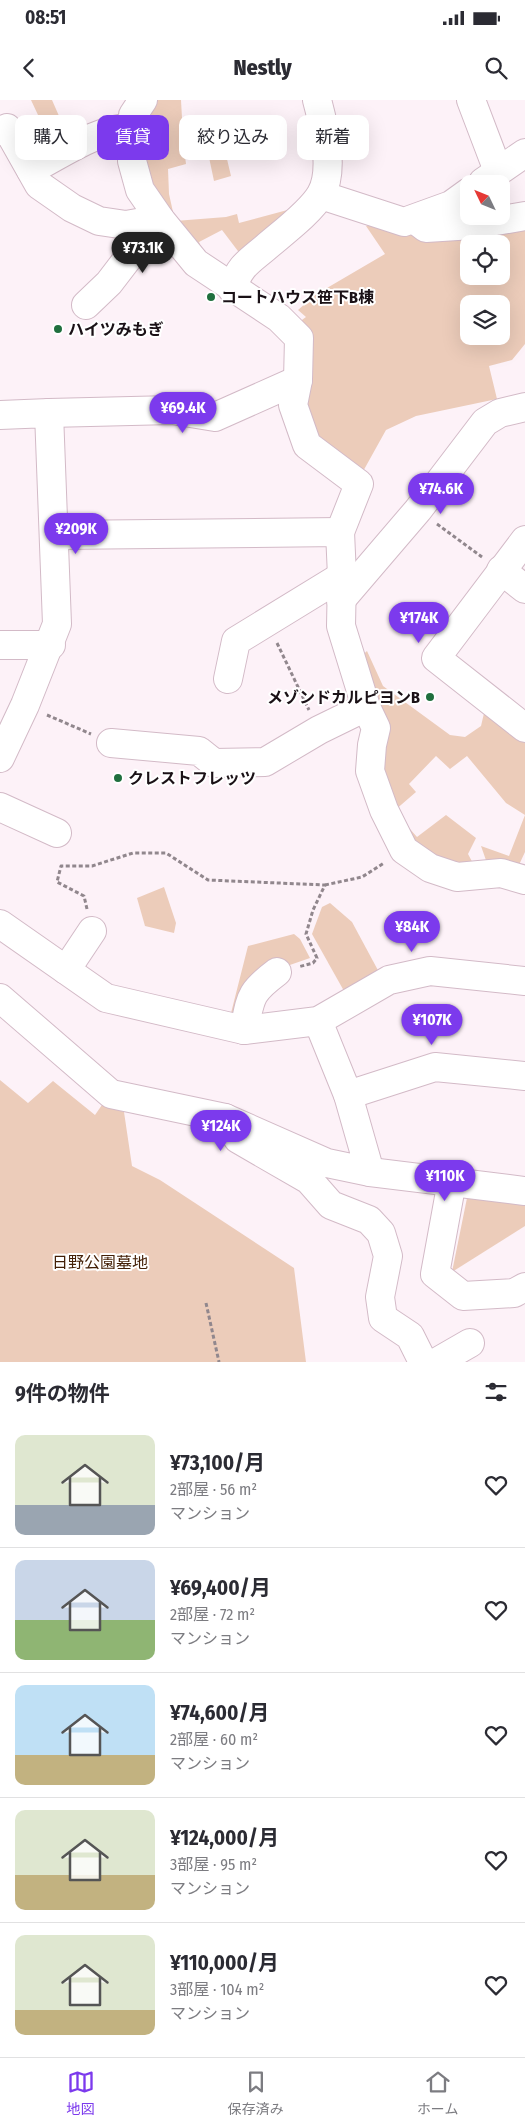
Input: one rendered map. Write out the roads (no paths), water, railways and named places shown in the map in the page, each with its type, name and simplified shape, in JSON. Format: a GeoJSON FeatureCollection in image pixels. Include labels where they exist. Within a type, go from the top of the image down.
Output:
{"type":"FeatureCollection","features":[{"type":"Feature","properties":{"kind":"street"},"geometry":{"type":"LineString","coordinates":[[133,115],[143,100]]}},
{"type":"Feature","properties":{"kind":"street"},"geometry":{"type":"LineString","coordinates":[[232,288],[238,271],[294,223],[321,195],[327,175],[326,132],[317,100]]}},
{"type":"Feature","properties":{"kind":"street"},"geometry":{"type":"LineString","coordinates":[[470,100],[489,175]]}},
{"type":"Feature","properties":{"kind":"street"},"geometry":{"type":"LineString","coordinates":[[0,131],[7,128],[39,185],[72,208],[99,221],[126,225],[152,220]]}},
{"type":"Feature","properties":{"kind":"street"},"geometry":{"type":"LineString","coordinates":[[31,170],[97,137]]}},
{"type":"Feature","properties":{"kind":"street"},"geometry":{"type":"LineString","coordinates":[[492,175],[525,153]]}},
{"type":"Feature","properties":{"kind":"street"},"geometry":{"type":"LineString","coordinates":[[132,160],[140,190],[152,220],[196,263],[279,318],[298,338],[298,380],[293,405],[307,445],[359,484],[340,532],[341,626],[366,707],[376,728],[370,771],[384,810],[404,850],[430,868],[457,877],[501,874],[525,880]]}},
{"type":"Feature","properties":{"kind":"street"},"geometry":{"type":"LineString","coordinates":[[321,195],[404,222],[451,205],[460,198]]}},
{"type":"Feature","properties":{"kind":"street"},"geometry":{"type":"LineString","coordinates":[[414,218],[426,228],[472,225],[525,216]]}},
{"type":"Feature","properties":{"kind":"street"},"geometry":{"type":"LineString","coordinates":[[86,305],[110,283],[145,236],[152,220]]}},
{"type":"Feature","properties":{"kind":"street"},"geometry":{"type":"LineString","coordinates":[[0,415],[172,410],[215,417],[298,380]]}},
{"type":"Feature","properties":{"kind":"street"},"geometry":{"type":"LineString","coordinates":[[228,679],[236,641],[342,588],[418,510],[485,422],[500,413],[525,407]]}},
{"type":"Feature","properties":{"kind":"street"},"geometry":{"type":"LineString","coordinates":[[0,758],[25,705],[57,624],[49,413]]}},
{"type":"Feature","properties":{"kind":"street"},"geometry":{"type":"LineString","coordinates":[[54,535],[340,532]]}},
{"type":"Feature","properties":{"kind":"street"},"geometry":{"type":"LineString","coordinates":[[525,540],[436,658],[525,728]]}},
{"type":"Feature","properties":{"kind":"street"},"geometry":{"type":"LineString","coordinates":[[501,570],[525,589]]}},
{"type":"Feature","properties":{"kind":"street"},"geometry":{"type":"LineString","coordinates":[[0,645],[50,644]]}},
{"type":"Feature","properties":{"kind":"street"},"geometry":{"type":"LineString","coordinates":[[111,743],[199,751],[214,763],[265,762],[319,730],[366,707]]}},
{"type":"Feature","properties":{"kind":"street"},"geometry":{"type":"LineString","coordinates":[[0,806],[57,833]]}},
{"type":"Feature","properties":{"kind":"street"},"geometry":{"type":"LineString","coordinates":[[0,924],[106,998],[244,1030],[318,1021],[390,980],[430,971],[525,981]]}},
{"type":"Feature","properties":{"kind":"street"},"geometry":{"type":"LineString","coordinates":[[66,970],[92,931]]}},
{"type":"Feature","properties":{"kind":"street"},"geometry":{"type":"LineString","coordinates":[[244,1030],[251,996],[257,988],[278,972]]}},
{"type":"Feature","properties":{"kind":"street"},"geometry":{"type":"LineString","coordinates":[[0,998],[110,1094],[225,1118],[327,1163],[370,1172],[525,1191]]}},
{"type":"Feature","properties":{"kind":"street"},"geometry":{"type":"LineString","coordinates":[[318,1021],[348,1096],[370,1172]]}},
{"type":"Feature","properties":{"kind":"street"},"geometry":{"type":"LineString","coordinates":[[348,1096],[436,1067],[525,1076]]}},
{"type":"Feature","properties":{"kind":"street"},"geometry":{"type":"LineString","coordinates":[[225,1118],[238,1139],[309,1180],[331,1205],[368,1220],[381,1233],[388,1256],[380,1297],[383,1318],[410,1336],[423,1362]]}},
{"type":"Feature","properties":{"kind":"street"},"geometry":{"type":"LineString","coordinates":[[452,1181],[435,1274],[463,1296],[514,1293],[525,1287]]}},
{"type":"Feature","properties":{"kind":"street"},"geometry":{"type":"LineString","coordinates":[[437,1362],[470,1343]]}},
{"type":"Feature","properties":{"kind":"place","name":"コートハウス笹下B棟"},"geometry":{"type":"Point","coordinates":[211,297]}},
{"type":"Feature","properties":{"kind":"place","name":"ハイツみもぎ"},"geometry":{"type":"Point","coordinates":[58,329]}},
{"type":"Feature","properties":{"kind":"place","name":"メゾンドカルピヨンB"},"geometry":{"type":"Point","coordinates":[430,697]}},
{"type":"Feature","properties":{"kind":"place","name":"クレストフレッツ"},"geometry":{"type":"Point","coordinates":[118,778]}},
{"type":"Feature","properties":{"kind":"park label","name":"日野公園墓地"},"geometry":{"type":"Point","coordinates":[100,1262]}}]}
